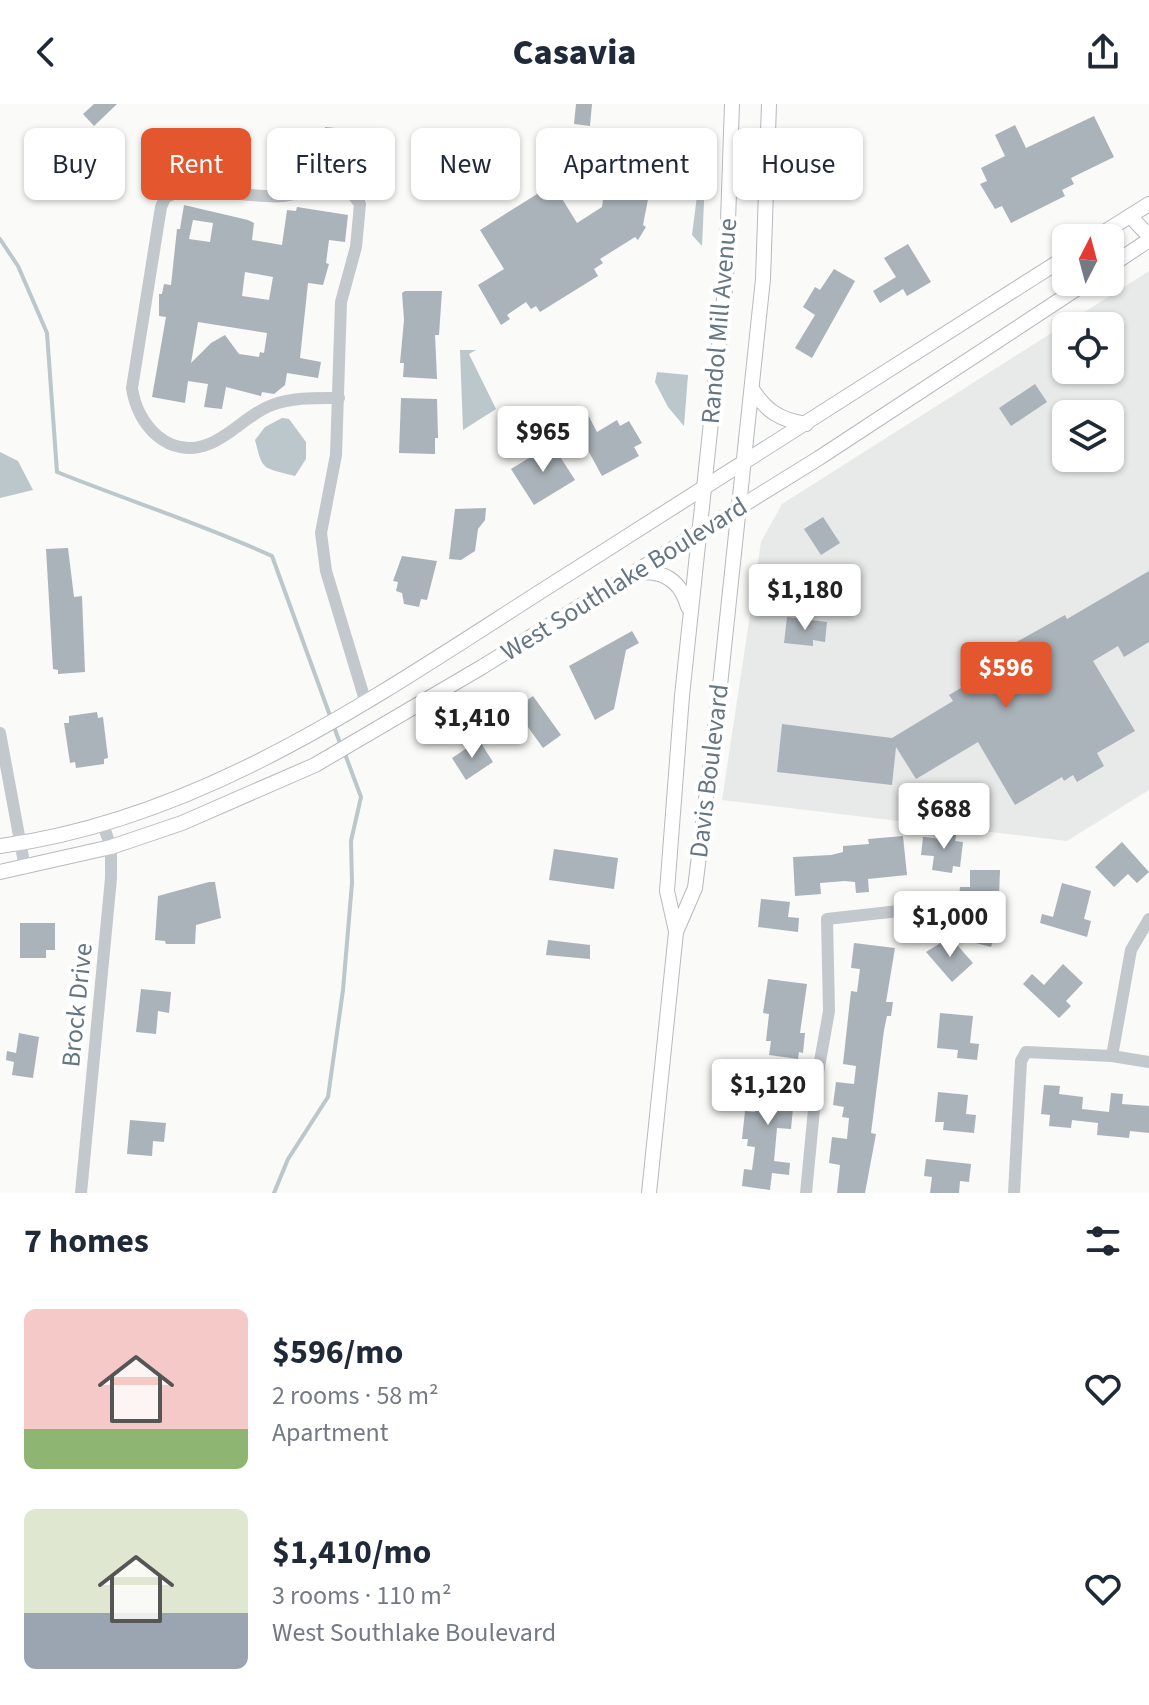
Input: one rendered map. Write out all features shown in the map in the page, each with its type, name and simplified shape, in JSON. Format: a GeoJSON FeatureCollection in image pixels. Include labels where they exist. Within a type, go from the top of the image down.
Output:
{"type":"FeatureCollection","features":[{"type":"Feature","properties":{"kind":"main road","name":"Randol Mill Avenue"},"geometry":{"type":"LineString","coordinates":[[703,489],[726,280],[732,104]]}},
{"type":"Feature","properties":{"kind":"main road","name":"Randol Mill Avenue"},"geometry":{"type":"LineString","coordinates":[[743,463],[763,279],[769,104]]}},
{"type":"Feature","properties":{"kind":"main road"},"geometry":{"type":"LineString","coordinates":[[1117,224],[1149,204]]}},
{"type":"Feature","properties":{"kind":"main road"},"geometry":{"type":"LineString","coordinates":[[1124,256],[1149,238],[1130,216]]}},
{"type":"Feature","properties":{"kind":"main road","name":"West Southlake Boulevard"},"geometry":{"type":"LineString","coordinates":[[0,846],[102,822],[225,777],[312,733],[1052,266]]}},
{"type":"Feature","properties":{"kind":"main road","name":"West Southlake Boulevard"},"geometry":{"type":"LineString","coordinates":[[0,872],[111,847],[182,823],[315,765],[738,508],[1065,296]]}},
{"type":"Feature","properties":{"kind":"main road"},"geometry":{"type":"LineString","coordinates":[[752,389],[763,405],[783,421],[806,424]]}},
{"type":"Feature","properties":{"kind":"main road","name":"Davis Boulevard"},"geometry":{"type":"LineString","coordinates":[[649,1193],[676,932],[695,888],[743,463]]}},
{"type":"Feature","properties":{"kind":"main road","name":"Davis Boulevard"},"geometry":{"type":"LineString","coordinates":[[676,932],[667,891],[703,489]]}},
{"type":"Feature","properties":{"kind":"main road"},"geometry":{"type":"LineString","coordinates":[[631,573],[646,571],[673,580],[683,590],[691,615]]}},
{"type":"Feature","properties":{"kind":"street"},"geometry":{"type":"LineString","coordinates":[[339,398],[315,397],[276,404],[247,417],[225,436],[199,447],[165,442],[143,423],[137,413],[132,388],[161,207],[165,198],[188,191],[279,197],[333,188],[343,188],[356,196],[361,211],[341,302],[339,398],[336,455],[321,520],[330,587],[360,704]]}},
{"type":"Feature","properties":{"kind":"street"},"geometry":{"type":"LineString","coordinates":[[0,733],[25,868]]}},
{"type":"Feature","properties":{"kind":"street","name":"Brock Drive"},"geometry":{"type":"LineString","coordinates":[[81,1193],[111,878],[111,847],[102,822]]}},
{"type":"Feature","properties":{"kind":"street"},"geometry":{"type":"LineString","coordinates":[[806,1193],[817,1078],[829,1011],[827,919],[926,908]]}},
{"type":"Feature","properties":{"kind":"street"},"geometry":{"type":"LineString","coordinates":[[1112,1056],[1131,950],[1149,919]]}},
{"type":"Feature","properties":{"kind":"street"},"geometry":{"type":"LineString","coordinates":[[1014,1193],[1021,1061],[1026,1052],[1112,1056],[1149,1062]]}},
{"type":"Feature","properties":{"kind":"shaded area"},"geometry":{"type":"Polygon","coordinates":[[[696,200],[704,200],[702,246],[692,235],[696,200]]]}},
{"type":"Feature","properties":{"kind":"shaded area"},"geometry":{"type":"Polygon","coordinates":[[[1149,271],[1149,790],[1067,841],[722,800],[761,542],[782,504],[1052,333],[1052,384],[1124,384],[1124,312],[1084,312],[1110,296],[1124,296],[1124,287],[1149,271]]]}},
{"type":"Feature","properties":{"kind":"shaded area"},"geometry":{"type":"Polygon","coordinates":[[[460,350],[476,350],[469,354],[496,409],[463,430],[460,350]]]}},
{"type":"Feature","properties":{"kind":"shaded area"},"geometry":{"type":"Polygon","coordinates":[[[657,372],[688,375],[684,426],[668,407],[655,382],[657,372]]]}},
{"type":"Feature","properties":{"kind":"shaded area"},"geometry":{"type":"Polygon","coordinates":[[[282,418],[289,419],[306,442],[306,459],[295,476],[265,466],[255,440],[265,427],[282,418]]]}},
{"type":"Feature","properties":{"kind":"shaded area"},"geometry":{"type":"Polygon","coordinates":[[[0,452],[18,461],[33,490],[0,498],[0,452]]]}},
{"type":"Feature","properties":{"kind":"building"},"geometry":{"type":"Polygon","coordinates":[[[94,104],[117,104],[94,126],[83,114],[94,104]]]}},
{"type":"Feature","properties":{"kind":"building"},"geometry":{"type":"Polygon","coordinates":[[[576,104],[592,104],[590,126],[574,124],[576,104]]]}},
{"type":"Feature","properties":{"kind":"building"},"geometry":{"type":"Polygon","coordinates":[[[1094,116],[1114,157],[1071,178],[1074,184],[1062,190],[1065,196],[1011,223],[1002,206],[995,209],[980,184],[987,181],[981,168],[1005,156],[995,135],[1015,125],[1026,148],[1094,116]]]}},
{"type":"Feature","properties":{"kind":"building"},"geometry":{"type":"Polygon","coordinates":[[[536,195],[536,200],[563,200],[577,223],[602,207],[603,200],[648,200],[643,225],[646,227],[638,240],[635,237],[600,259],[603,263],[594,269],[598,276],[540,312],[536,306],[531,309],[526,302],[507,315],[510,319],[501,325],[478,285],[504,269],[480,230],[536,195]]]}},
{"type":"Feature","properties":{"kind":"building"},"geometry":{"type":"Polygon","coordinates":[[[184,205],[248,220],[254,223],[252,240],[282,245],[287,210],[296,211],[297,207],[348,215],[345,242],[329,240],[326,263],[329,264],[323,285],[308,283],[300,358],[321,362],[318,378],[287,373],[285,385],[274,394],[262,392],[261,396],[226,387],[222,409],[204,407],[208,384],[188,381],[185,403],[152,397],[166,317],[159,316],[159,294],[162,294],[164,284],[171,285],[177,229],[180,229],[184,205]],[[193,220],[189,239],[210,242],[213,223],[193,220]],[[245,272],[242,296],[269,300],[273,277],[245,272]],[[198,322],[191,363],[211,343],[225,335],[239,354],[259,357],[260,352],[264,353],[267,333],[198,322]]]}},
{"type":"Feature","properties":{"kind":"building"},"geometry":{"type":"Polygon","coordinates":[[[908,244],[931,282],[907,296],[903,289],[880,303],[873,291],[896,277],[884,258],[908,244]]]}},
{"type":"Feature","properties":{"kind":"building"},"geometry":{"type":"Polygon","coordinates":[[[834,269],[855,281],[812,358],[795,348],[815,315],[803,307],[815,287],[820,290],[834,269]]]}},
{"type":"Feature","properties":{"kind":"building"},"geometry":{"type":"Polygon","coordinates":[[[442,291],[439,335],[435,335],[437,379],[403,377],[404,363],[400,363],[404,320],[402,293],[442,291]]]}},
{"type":"Feature","properties":{"kind":"building"},"geometry":{"type":"Polygon","coordinates":[[[1035,384],[1047,402],[1011,426],[999,408],[1035,384]]]}},
{"type":"Feature","properties":{"kind":"building"},"geometry":{"type":"Polygon","coordinates":[[[401,398],[437,399],[438,438],[435,438],[435,454],[399,453],[401,398]]]}},
{"type":"Feature","properties":{"kind":"building"},"geometry":{"type":"Polygon","coordinates":[[[586,411],[597,432],[617,420],[620,426],[629,421],[642,443],[634,447],[639,456],[602,476],[571,419],[586,411]]]}},
{"type":"Feature","properties":{"kind":"building"},"geometry":{"type":"Polygon","coordinates":[[[552,444],[575,480],[534,505],[511,469],[552,444]]]}},
{"type":"Feature","properties":{"kind":"building"},"geometry":{"type":"Polygon","coordinates":[[[486,508],[485,520],[478,529],[475,551],[461,560],[449,559],[455,509],[486,508]]]}},
{"type":"Feature","properties":{"kind":"building"},"geometry":{"type":"Polygon","coordinates":[[[823,517],[840,543],[821,555],[804,529],[823,517]]]}},
{"type":"Feature","properties":{"kind":"building"},"geometry":{"type":"Polygon","coordinates":[[[68,548],[74,597],[82,596],[85,672],[58,674],[58,670],[53,669],[46,549],[68,548]]]}},
{"type":"Feature","properties":{"kind":"building"},"geometry":{"type":"Polygon","coordinates":[[[402,556],[437,561],[427,600],[421,599],[419,607],[404,604],[402,593],[396,591],[398,582],[393,581],[402,556]]]}},
{"type":"Feature","properties":{"kind":"building"},"geometry":{"type":"Polygon","coordinates":[[[1149,571],[1149,642],[1124,657],[1118,646],[1093,661],[1135,731],[1097,753],[1104,766],[1077,782],[1073,775],[1064,781],[1062,777],[1015,805],[978,742],[916,779],[896,747],[892,785],[777,772],[782,724],[892,738],[953,701],[949,695],[981,676],[977,669],[1013,644],[1065,615],[1067,619],[1149,571]]]}},
{"type":"Feature","properties":{"kind":"building"},"geometry":{"type":"Polygon","coordinates":[[[787,617],[827,622],[825,642],[813,640],[813,646],[784,643],[787,617]]]}},
{"type":"Feature","properties":{"kind":"building"},"geometry":{"type":"Polygon","coordinates":[[[632,631],[639,643],[626,650],[614,709],[595,720],[569,666],[632,631]]]}},
{"type":"Feature","properties":{"kind":"building"},"geometry":{"type":"Polygon","coordinates":[[[533,696],[561,735],[543,748],[515,709],[533,696]]]}},
{"type":"Feature","properties":{"kind":"building"},"geometry":{"type":"Polygon","coordinates":[[[97,712],[98,718],[103,717],[108,758],[104,759],[104,764],[76,768],[75,762],[70,763],[64,723],[69,723],[69,716],[97,712]]]}},
{"type":"Feature","properties":{"kind":"building"},"geometry":{"type":"Polygon","coordinates":[[[479,740],[493,762],[466,780],[452,758],[479,740]]]}},
{"type":"Feature","properties":{"kind":"building"},"geometry":{"type":"Polygon","coordinates":[[[943,829],[957,831],[955,841],[963,842],[960,867],[953,866],[952,873],[932,870],[934,856],[921,855],[923,837],[942,839],[943,829]]]}},
{"type":"Feature","properties":{"kind":"building"},"geometry":{"type":"Polygon","coordinates":[[[903,836],[907,875],[868,879],[869,892],[856,893],[855,882],[845,881],[820,883],[821,894],[795,896],[793,857],[831,855],[843,852],[843,846],[869,844],[868,839],[903,836]]]}},
{"type":"Feature","properties":{"kind":"building"},"geometry":{"type":"Polygon","coordinates":[[[1122,842],[1149,872],[1137,883],[1128,874],[1114,887],[1095,867],[1122,842]]]}},
{"type":"Feature","properties":{"kind":"building"},"geometry":{"type":"Polygon","coordinates":[[[554,849],[618,858],[614,889],[549,880],[554,849]]]}},
{"type":"Feature","properties":{"kind":"building"},"geometry":{"type":"Polygon","coordinates":[[[970,870],[1000,870],[998,923],[1005,924],[1002,935],[995,933],[991,947],[957,938],[967,899],[959,898],[960,887],[970,887],[970,870]]]}},
{"type":"Feature","properties":{"kind":"building"},"geometry":{"type":"Polygon","coordinates":[[[215,882],[221,918],[196,925],[195,944],[166,944],[165,941],[155,940],[158,896],[215,882]]]}},
{"type":"Feature","properties":{"kind":"building"},"geometry":{"type":"Polygon","coordinates":[[[1062,883],[1091,891],[1084,919],[1091,921],[1087,937],[1040,923],[1042,914],[1053,917],[1062,883]]]}},
{"type":"Feature","properties":{"kind":"building"},"geometry":{"type":"Polygon","coordinates":[[[761,899],[790,902],[788,917],[799,918],[798,932],[758,927],[761,899]]]}},
{"type":"Feature","properties":{"kind":"building"},"geometry":{"type":"Polygon","coordinates":[[[20,923],[55,923],[55,950],[46,950],[46,958],[20,958],[20,923]]]}},
{"type":"Feature","properties":{"kind":"building"},"geometry":{"type":"Polygon","coordinates":[[[950,937],[973,963],[952,982],[926,952],[950,937]]]}},
{"type":"Feature","properties":{"kind":"building"},"geometry":{"type":"Polygon","coordinates":[[[548,940],[590,945],[590,959],[546,955],[548,940]]]}},
{"type":"Feature","properties":{"kind":"building"},"geometry":{"type":"Polygon","coordinates":[[[854,943],[895,948],[886,1002],[893,1002],[884,1030],[871,1133],[876,1134],[865,1193],[837,1193],[840,1165],[829,1163],[832,1137],[847,1139],[849,1118],[842,1117],[844,1107],[833,1105],[836,1082],[854,1084],[856,1066],[843,1064],[851,991],[857,992],[860,969],[851,968],[854,943]]]}},
{"type":"Feature","properties":{"kind":"building"},"geometry":{"type":"Polygon","coordinates":[[[1063,964],[1083,983],[1066,1001],[1071,1006],[1059,1018],[1023,984],[1032,974],[1044,985],[1063,964]]]}},
{"type":"Feature","properties":{"kind":"building"},"geometry":{"type":"Polygon","coordinates":[[[768,979],[807,984],[800,1033],[805,1033],[803,1053],[799,1052],[798,1059],[769,1055],[771,1041],[766,1041],[769,1014],[763,1013],[768,979]]]}},
{"type":"Feature","properties":{"kind":"building"},"geometry":{"type":"Polygon","coordinates":[[[141,989],[171,992],[169,1013],[158,1011],[156,1034],[136,1032],[141,989]]]}},
{"type":"Feature","properties":{"kind":"building"},"geometry":{"type":"Polygon","coordinates":[[[940,1013],[973,1016],[970,1043],[979,1044],[977,1060],[957,1058],[958,1050],[937,1048],[940,1013]]]}},
{"type":"Feature","properties":{"kind":"building"},"geometry":{"type":"Polygon","coordinates":[[[19,1033],[39,1037],[33,1078],[12,1075],[14,1062],[6,1060],[7,1051],[16,1053],[19,1033]]]}},
{"type":"Feature","properties":{"kind":"building"},"geometry":{"type":"Polygon","coordinates":[[[760,1066],[770,1067],[769,1073],[796,1076],[791,1129],[777,1128],[774,1161],[790,1163],[789,1175],[772,1173],[770,1190],[742,1186],[744,1169],[752,1170],[755,1147],[747,1146],[748,1139],[742,1139],[745,1111],[755,1112],[760,1066]]]}},
{"type":"Feature","properties":{"kind":"building"},"geometry":{"type":"Polygon","coordinates":[[[1044,1085],[1060,1086],[1059,1094],[1083,1097],[1082,1109],[1109,1112],[1111,1093],[1123,1094],[1122,1104],[1149,1106],[1149,1133],[1130,1131],[1129,1138],[1097,1135],[1098,1123],[1072,1120],[1071,1128],[1049,1126],[1050,1115],[1041,1114],[1044,1085]]]}},
{"type":"Feature","properties":{"kind":"building"},"geometry":{"type":"Polygon","coordinates":[[[938,1092],[968,1095],[966,1114],[976,1115],[974,1133],[943,1130],[944,1122],[935,1122],[938,1092]]]}},
{"type":"Feature","properties":{"kind":"building"},"geometry":{"type":"Polygon","coordinates":[[[130,1120],[166,1123],[164,1142],[153,1141],[152,1156],[127,1154],[130,1120]]]}},
{"type":"Feature","properties":{"kind":"building"},"geometry":{"type":"Polygon","coordinates":[[[926,1159],[971,1164],[969,1182],[960,1181],[959,1193],[930,1193],[932,1177],[924,1176],[926,1159]]]}},
{"type":"Feature","properties":{"kind":"waterway"},"geometry":{"type":"LineString","coordinates":[[0,239],[18,266],[47,333],[57,472],[272,556],[341,746]]}},
{"type":"Feature","properties":{"kind":"waterway"},"geometry":{"type":"LineString","coordinates":[[274,1193],[288,1159],[328,1097],[343,990],[352,883],[351,841],[361,797],[345,754]]}}]}
